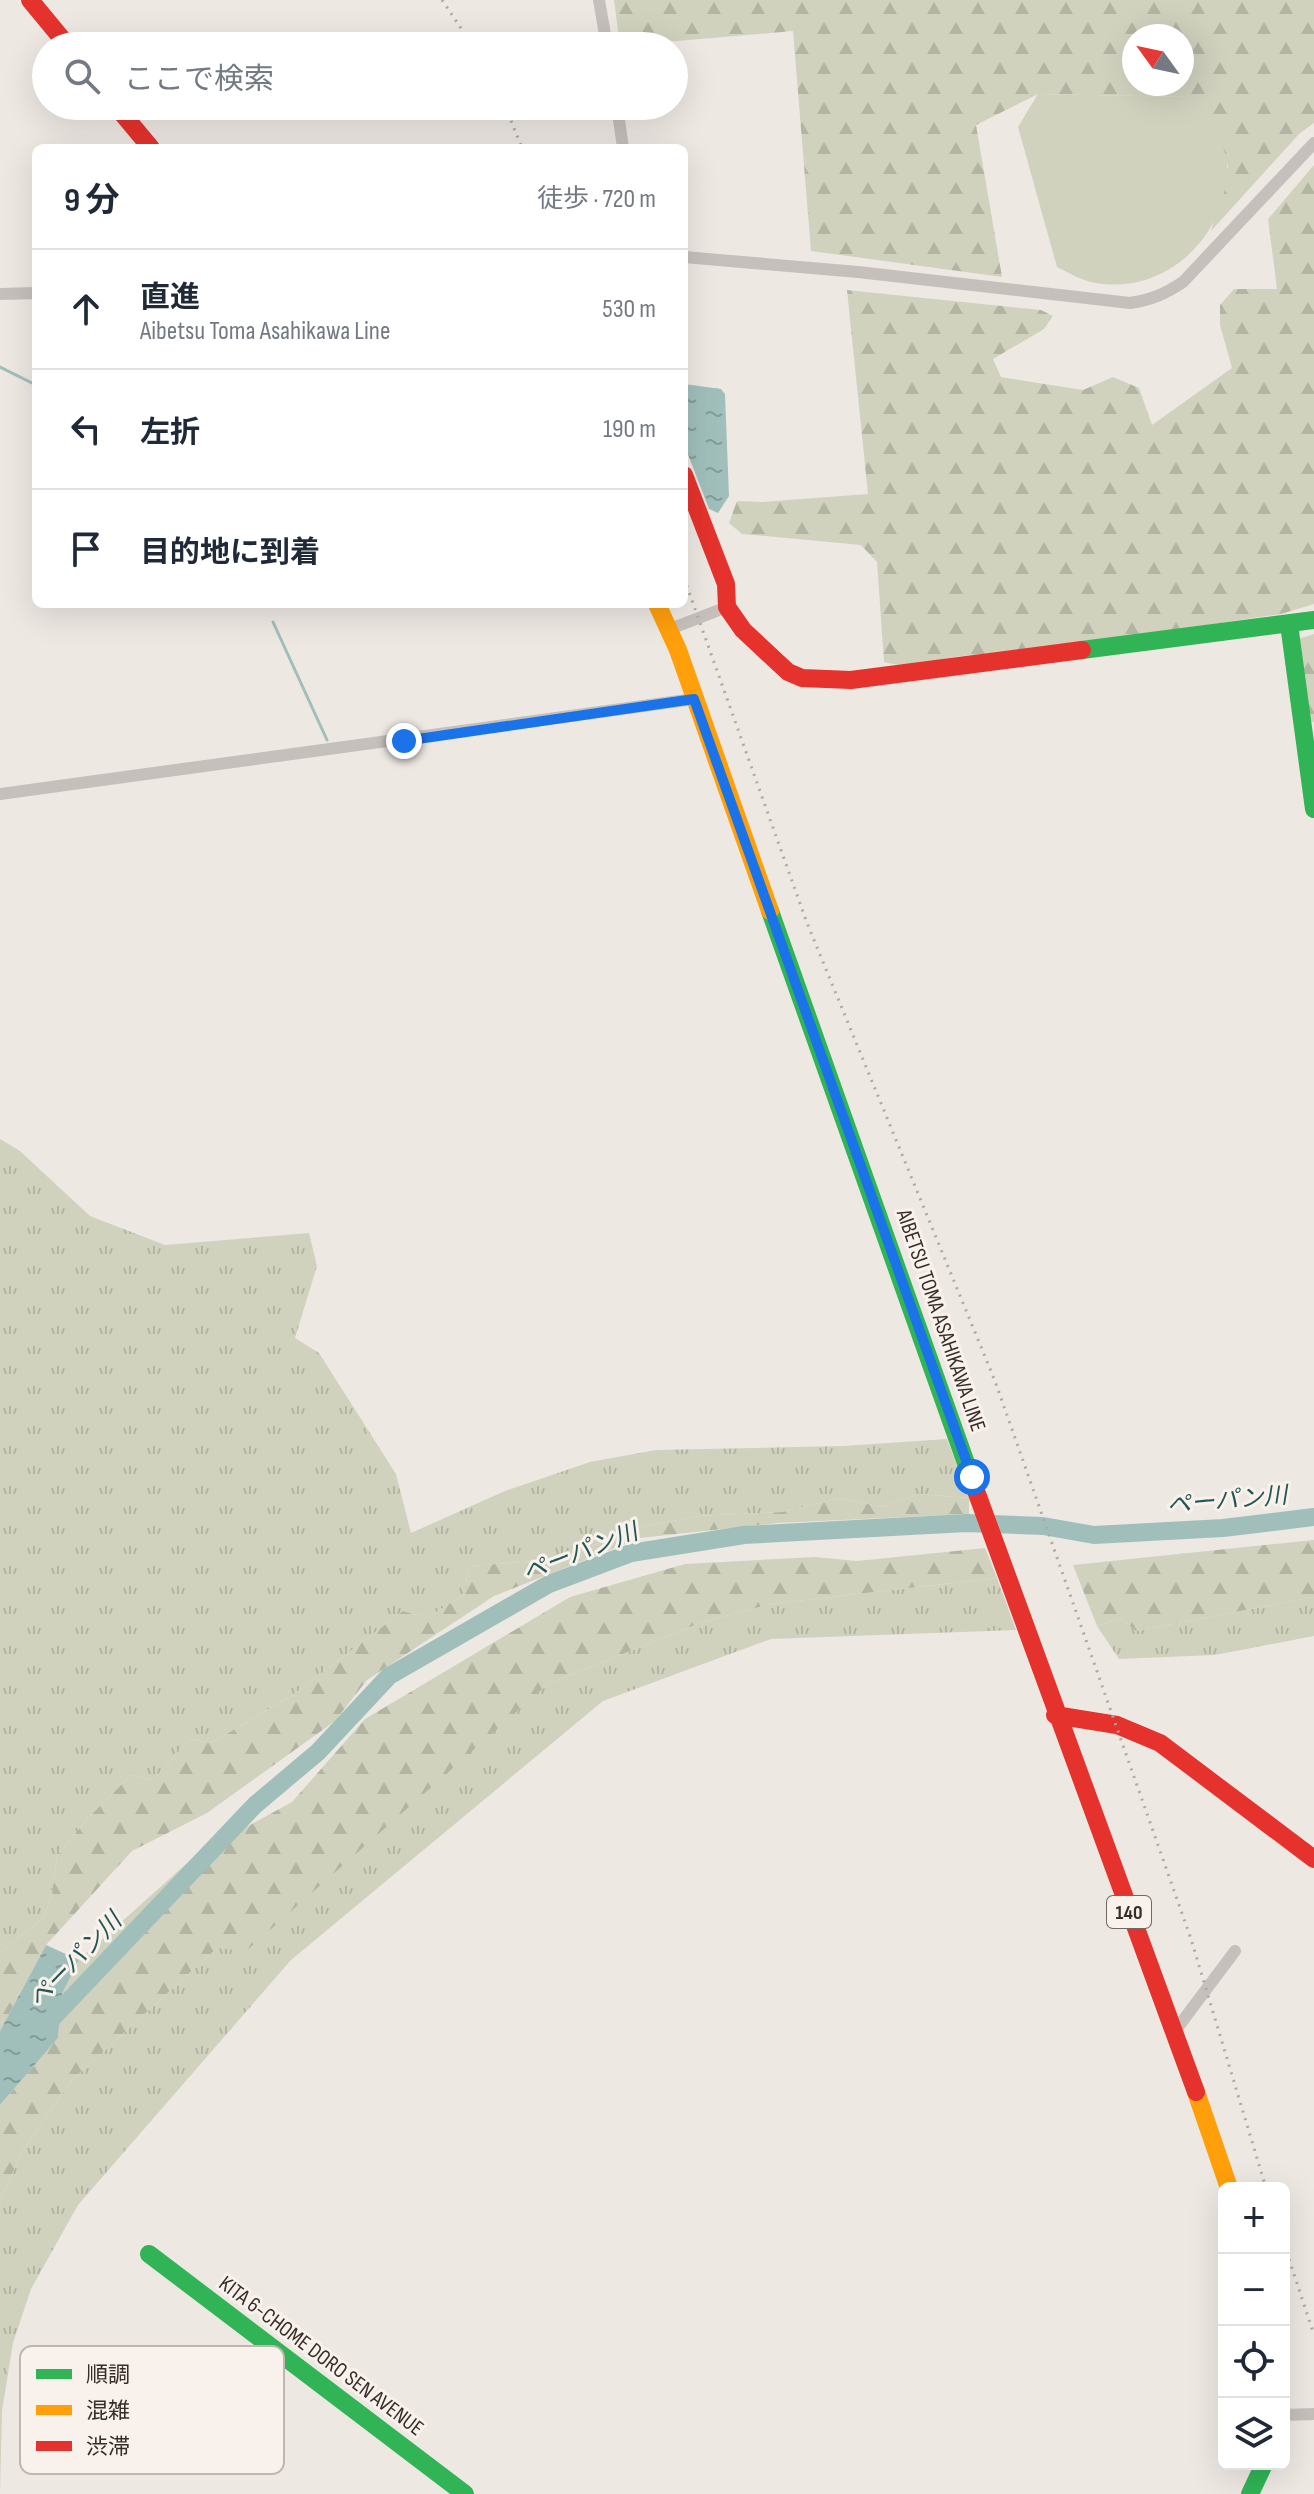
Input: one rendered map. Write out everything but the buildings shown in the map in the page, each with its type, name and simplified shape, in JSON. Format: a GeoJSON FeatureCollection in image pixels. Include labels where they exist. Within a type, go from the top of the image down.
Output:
{"type":"FeatureCollection","features":[{"type":"Feature","properties":{"kind":"main road"},"geometry":{"type":"LineString","coordinates":[[30,0],[56,32]]}},
{"type":"Feature","properties":{"kind":"main road"},"geometry":{"type":"LineString","coordinates":[[128,120],[148,144]]}},
{"type":"Feature","properties":{"kind":"main road"},"geometry":{"type":"LineString","coordinates":[[688,485],[726,584],[727,607],[743,630],[788,672],[821,682],[1314,620]]}},
{"type":"Feature","properties":{"kind":"main road","name":"AIBETSU TOMA ASAHIKAWA LINE"},"geometry":{"type":"LineString","coordinates":[[659,608],[670,629],[1055,1715],[1175,2031],[1227,2182]]}},
{"type":"Feature","properties":{"kind":"main road"},"geometry":{"type":"LineString","coordinates":[[1289,624],[1314,809]]}},
{"type":"Feature","properties":{"kind":"main road"},"geometry":{"type":"LineString","coordinates":[[1055,1715],[1117,1725],[1160,1743],[1314,1859]]}},
{"type":"Feature","properties":{"kind":"main road","name":"KITA 6-CHOME DORO SEN AVENUE"},"geometry":{"type":"LineString","coordinates":[[149,2254],[270,2346]]}},
{"type":"Feature","properties":{"kind":"main road","name":"KITA 6-CHOME DORO SEN AVENUE"},"geometry":{"type":"LineString","coordinates":[[284,2357],[465,2494]]}},
{"type":"Feature","properties":{"kind":"main road"},"geometry":{"type":"LineString","coordinates":[[1250,2494],[1261,2470]]}},
{"type":"Feature","properties":{"kind":"street"},"geometry":{"type":"LineString","coordinates":[[599,0],[605,32]]}},
{"type":"Feature","properties":{"kind":"street"},"geometry":{"type":"LineString","coordinates":[[619,120],[622,144]]}},
{"type":"Feature","properties":{"kind":"street"},"geometry":{"type":"LineString","coordinates":[[688,257],[858,272],[1130,303],[1148,300],[1163,296],[1183,282],[1314,143]]}},
{"type":"Feature","properties":{"kind":"street"},"geometry":{"type":"LineString","coordinates":[[0,294],[32,293]]}},
{"type":"Feature","properties":{"kind":"street"},"geometry":{"type":"LineString","coordinates":[[670,629],[727,607]]}},
{"type":"Feature","properties":{"kind":"street"},"geometry":{"type":"LineString","coordinates":[[0,794],[694,699]]}},
{"type":"Feature","properties":{"kind":"street"},"geometry":{"type":"LineString","coordinates":[[1175,2031],[1235,1951]]}},
{"type":"Feature","properties":{"kind":"street"},"geometry":{"type":"LineString","coordinates":[[1290,2415],[1314,2414]]}},
{"type":"Feature","properties":{"kind":"green space"},"geometry":{"type":"Polygon","coordinates":[[[614,0],[1314,0],[1314,123],[1299,134],[1211,231],[1228,166],[1191,97],[1140,96],[1194,96],[1194,24],[1122,24],[1122,96],[1038,94],[976,125],[1002,277],[811,251],[793,31],[688,40],[688,32],[618,32],[614,0]]]}},
{"type":"Feature","properties":{"kind":"green space"},"geometry":{"type":"Polygon","coordinates":[[[1038,94],[1191,97],[1220,139],[1226,157],[1224,192],[1217,215],[1190,253],[1172,268],[1151,278],[1128,284],[1103,284],[1079,278],[1057,267],[1018,127],[1038,94]]]}},
{"type":"Feature","properties":{"kind":"green space"},"geometry":{"type":"Polygon","coordinates":[[[1314,165],[1314,604],[1281,614],[993,657],[966,656],[898,665],[884,662],[877,562],[861,545],[742,534],[729,523],[737,501],[868,494],[847,290],[1041,310],[1053,316],[1044,329],[993,359],[1001,377],[1083,390],[1113,377],[1139,388],[1152,425],[1232,368],[1220,325],[1220,305],[1234,289],[1277,289],[1268,219],[1314,165]]]}},
{"type":"Feature","properties":{"kind":"green space"},"geometry":{"type":"Polygon","coordinates":[[[1314,634],[1314,722],[1308,721],[1298,639],[1314,634]]]}},
{"type":"Feature","properties":{"kind":"green space"},"geometry":{"type":"Polygon","coordinates":[[[0,1139],[20,1151],[90,1216],[165,1245],[309,1233],[317,1266],[295,1338],[319,1353],[396,1474],[411,1533],[505,1491],[590,1462],[656,1450],[843,1446],[947,1439],[969,1498],[919,1494],[882,1507],[839,1498],[782,1512],[699,1516],[630,1529],[563,1559],[468,1566],[465,1594],[427,1618],[403,1611],[293,1695],[211,1743],[190,1739],[153,1780],[131,1775],[88,1818],[57,1856],[52,1894],[44,1917],[0,1953],[0,1139]]]}},
{"type":"Feature","properties":{"kind":"green space"},"geometry":{"type":"Polygon","coordinates":[[[919,1494],[969,1498],[969,1514],[778,1523],[640,1538],[494,1596],[367,1680],[335,1721],[207,1813],[132,1851],[46,1945],[0,2031],[0,1953],[44,1917],[52,1894],[57,1856],[88,1818],[131,1775],[153,1780],[190,1739],[211,1743],[293,1695],[403,1611],[427,1618],[465,1594],[468,1566],[563,1559],[630,1529],[699,1516],[782,1512],[839,1498],[882,1507],[919,1494]]]}},
{"type":"Feature","properties":{"kind":"green space"},"geometry":{"type":"Polygon","coordinates":[[[1314,1540],[1314,1597],[1136,1631],[1120,1618],[1097,1626],[1073,1565],[1314,1540]]]}},
{"type":"Feature","properties":{"kind":"green space"},"geometry":{"type":"Polygon","coordinates":[[[985,1548],[997,1578],[770,1604],[700,1623],[548,1684],[246,1951],[217,1948],[71,2081],[22,2151],[0,2202],[0,2105],[58,2038],[62,1994],[79,1960],[197,1854],[292,1802],[365,1719],[570,1597],[685,1564],[815,1557],[857,1561],[985,1548]]]}},
{"type":"Feature","properties":{"kind":"green space"},"geometry":{"type":"Polygon","coordinates":[[[997,1578],[1016,1630],[771,1639],[603,1701],[291,1960],[78,2205],[31,2289],[13,2343],[2,2411],[0,2494],[0,2202],[22,2151],[71,2081],[217,1948],[369,1838],[548,1684],[700,1623],[770,1604],[997,1578]]]}},
{"type":"Feature","properties":{"kind":"green space"},"geometry":{"type":"Polygon","coordinates":[[[1314,1597],[1314,1636],[1215,1655],[1119,1659],[1097,1626],[1120,1618],[1136,1631],[1314,1597]]]}},
{"type":"Feature","properties":{"kind":"water"},"geometry":{"type":"Polygon","coordinates":[[[688,385],[721,389],[725,394],[729,496],[718,513],[709,509],[688,454],[688,385]]]}},
{"type":"Feature","properties":{"kind":"water"},"geometry":{"type":"Polygon","coordinates":[[[46,1945],[79,1960],[62,1994],[58,2038],[0,2105],[0,2031],[46,1945]]]}},
{"type":"Feature","properties":{"kind":"waterway"},"geometry":{"type":"LineString","coordinates":[[0,367],[32,383]]}},
{"type":"Feature","properties":{"kind":"waterway"},"geometry":{"type":"LineString","coordinates":[[273,622],[327,740]]}},
{"type":"Feature","properties":{"kind":"waterway","name":"ペーパン川"},"geometry":{"type":"LineString","coordinates":[[43,2028],[255,1805],[318,1752],[389,1676],[549,1584],[631,1553],[744,1535],[967,1523],[1043,1526],[1094,1535],[1223,1528],[1314,1517]]}},
{"type":"Feature","properties":{"kind":"railway"},"geometry":{"type":"LineString","coordinates":[[442,0],[464,32]]}},
{"type":"Feature","properties":{"kind":"railway"},"geometry":{"type":"LineString","coordinates":[[511,120],[520,144]]}},
{"type":"Feature","properties":{"kind":"railway"},"geometry":{"type":"LineString","coordinates":[[688,589],[807,923],[995,1381],[1191,1939],[1264,2182]]}},
{"type":"Feature","properties":{"kind":"railway"},"geometry":{"type":"LineString","coordinates":[[1287,2254],[1314,2335]]}},
{"type":"Feature","properties":{"kind":"traffic: fast"},"geometry":{"type":"LineString","coordinates":[[1082,650],[1314,620]]}},
{"type":"Feature","properties":{"kind":"traffic: fast"},"geometry":{"type":"LineString","coordinates":[[1289,624],[1314,809]]}},
{"type":"Feature","properties":{"kind":"traffic: fast"},"geometry":{"type":"LineString","coordinates":[[770,911],[972,1480]]}},
{"type":"Feature","properties":{"kind":"traffic: fast"},"geometry":{"type":"LineString","coordinates":[[149,2254],[270,2346]]}},
{"type":"Feature","properties":{"kind":"traffic: fast"},"geometry":{"type":"LineString","coordinates":[[284,2357],[465,2494]]}},
{"type":"Feature","properties":{"kind":"traffic: fast"},"geometry":{"type":"LineString","coordinates":[[1250,2494],[1261,2470]]}},
{"type":"Feature","properties":{"kind":"traffic: slow"},"geometry":{"type":"LineString","coordinates":[[659,608],[678,650],[770,911]]}},
{"type":"Feature","properties":{"kind":"traffic: slow"},"geometry":{"type":"LineString","coordinates":[[1196,2092],[1227,2182]]}},
{"type":"Feature","properties":{"kind":"traffic: jam"},"geometry":{"type":"LineString","coordinates":[[30,0],[56,32]]}},
{"type":"Feature","properties":{"kind":"traffic: jam"},"geometry":{"type":"LineString","coordinates":[[128,120],[148,144]]}},
{"type":"Feature","properties":{"kind":"traffic: jam"},"geometry":{"type":"LineString","coordinates":[[688,485],[726,584],[727,607],[743,630],[788,672],[802,678],[851,680],[1082,650]]}},
{"type":"Feature","properties":{"kind":"traffic: jam"},"geometry":{"type":"LineString","coordinates":[[972,1480],[1196,2092]]}},
{"type":"Feature","properties":{"kind":"traffic: jam"},"geometry":{"type":"LineString","coordinates":[[1055,1715],[1117,1725],[1160,1743],[1314,1859]]}},
{"type":"Feature","properties":{"kind":"route"},"geometry":{"type":"LineString","coordinates":[[404,741],[694,699],[972,1477]]}}]}
